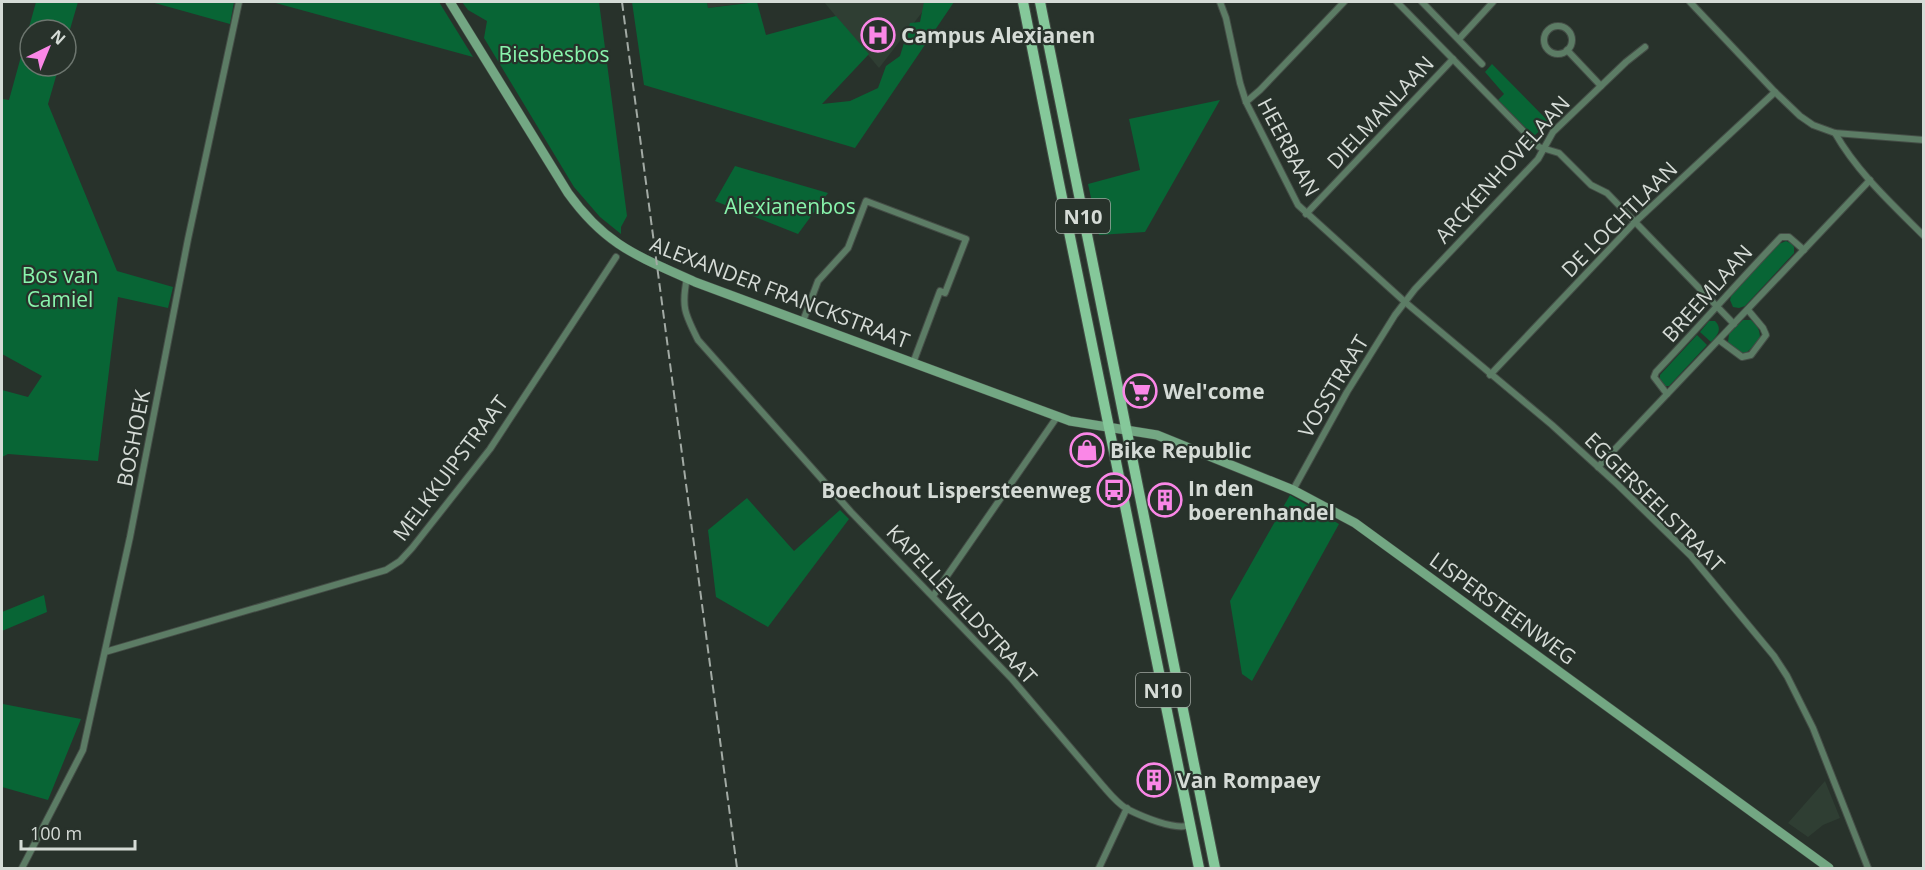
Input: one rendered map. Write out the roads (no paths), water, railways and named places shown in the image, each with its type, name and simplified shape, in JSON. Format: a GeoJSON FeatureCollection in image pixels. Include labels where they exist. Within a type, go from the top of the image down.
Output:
{"type":"FeatureCollection","features":[{"type":"Feature","properties":{"kind":"main road","name":"N10"},"geometry":{"type":"LineString","coordinates":[[1023,2],[1199,868]]}},
{"type":"Feature","properties":{"kind":"main road","name":"N10"},"geometry":{"type":"LineString","coordinates":[[1040,2],[1215,868]]}},
{"type":"Feature","properties":{"kind":"main road"},"geometry":{"type":"LineString","coordinates":[[1194,844],[1195,837],[1200,834],[1211,851]]}},
{"type":"Feature","properties":{"kind":"street","name":"BOSHOEK"},"geometry":{"type":"LineString","coordinates":[[22,868],[83,750],[130,537],[188,239],[239,2]]}},
{"type":"Feature","properties":{"kind":"street","name":"ALEXANDER FRANCKSTRAAT"},"geometry":{"type":"LineString","coordinates":[[450,2],[568,193],[589,220],[624,248],[687,278],[1058,417],[1088,425],[1127,430]]}},
{"type":"Feature","properties":{"kind":"street","name":"HEERBAAN"},"geometry":{"type":"LineString","coordinates":[[1220,2],[1246,102],[1298,205],[1405,302]]}},
{"type":"Feature","properties":{"kind":"street"},"geometry":{"type":"LineString","coordinates":[[1246,102],[1344,2]]}},
{"type":"Feature","properties":{"kind":"street"},"geometry":{"type":"LineString","coordinates":[[1397,2],[1539,147],[1559,153],[1591,185],[1607,193],[1734,324]]}},
{"type":"Feature","properties":{"kind":"street"},"geometry":{"type":"LineString","coordinates":[[1422,2],[1482,64]]}},
{"type":"Feature","properties":{"kind":"street"},"geometry":{"type":"LineString","coordinates":[[1459,39],[1493,2]]}},
{"type":"Feature","properties":{"kind":"street"},"geometry":{"type":"LineString","coordinates":[[1690,2],[1800,116],[1835,133],[1923,140]]}},
{"type":"Feature","properties":{"kind":"street"},"geometry":{"type":"LineString","coordinates":[[1557,27],[1567,31],[1572,40],[1567,50],[1557,54],[1548,49],[1544,40],[1549,31],[1557,27]]}},
{"type":"Feature","properties":{"kind":"street","name":"ARCKENHOVELAAN"},"geometry":{"type":"LineString","coordinates":[[1405,302],[1538,159],[1553,132],[1645,47]]}},
{"type":"Feature","properties":{"kind":"street"},"geometry":{"type":"LineString","coordinates":[[1567,50],[1601,86]]}},
{"type":"Feature","properties":{"kind":"street","name":"DIELMANLAAN"},"geometry":{"type":"LineString","coordinates":[[1306,214],[1453,59]]}},
{"type":"Feature","properties":{"kind":"street","name":"DE LOCHTLAAN"},"geometry":{"type":"LineString","coordinates":[[1490,375],[1635,222],[1775,92]]}},
{"type":"Feature","properties":{"kind":"street"},"geometry":{"type":"LineString","coordinates":[[1835,133],[1870,180],[1923,236]]}},
{"type":"Feature","properties":{"kind":"street","name":"BREEMLAAN"},"geometry":{"type":"LineString","coordinates":[[1598,467],[1870,180]]}},
{"type":"Feature","properties":{"kind":"street"},"geometry":{"type":"LineString","coordinates":[[803,321],[818,281],[848,248],[866,201],[966,239],[945,293],[940,291],[913,363]]}},
{"type":"Feature","properties":{"kind":"street","name":"BREEMLAAN"},"geometry":{"type":"LineString","coordinates":[[1667,394],[1654,377],[1656,372],[1781,237],[1789,237],[1804,250]]}},
{"type":"Feature","properties":{"kind":"street","name":"MELKKUIPSTRAAT"},"geometry":{"type":"LineString","coordinates":[[105,652],[386,570],[400,561],[490,449],[616,257]]}},
{"type":"Feature","properties":{"kind":"street","name":"KAPELLEVELDSTRAAT"},"geometry":{"type":"LineString","coordinates":[[687,278],[683,302],[686,316],[698,340],[851,512],[1012,679],[1116,800],[1127,808],[1160,823],[1185,827],[1190,825]]}},
{"type":"Feature","properties":{"kind":"street","name":"EGGERSEELSTRAAT"},"geometry":{"type":"LineString","coordinates":[[1405,302],[1552,425],[1691,556],[1774,656],[1787,676],[1809,720],[1868,868]]}},
{"type":"Feature","properties":{"kind":"street","name":"VOSSTRAAT"},"geometry":{"type":"LineString","coordinates":[[1293,490],[1347,392],[1405,302]]}},
{"type":"Feature","properties":{"kind":"street","name":"BREEMLAAN"},"geometry":{"type":"LineString","coordinates":[[1719,340],[1742,357],[1751,355],[1766,336],[1763,328],[1748,310]]}},
{"type":"Feature","properties":{"kind":"street"},"geometry":{"type":"LineString","coordinates":[[933,596],[1058,417]]}},
{"type":"Feature","properties":{"kind":"street","name":"LISPERSTEENWEG"},"geometry":{"type":"LineString","coordinates":[[1127,430],[1157,435],[1293,490],[1355,522],[1829,868]]}},
{"type":"Feature","properties":{"kind":"street"},"geometry":{"type":"LineString","coordinates":[[1099,868],[1127,808]]}},
{"type":"Feature","properties":{"kind":"railway"},"geometry":{"type":"LineString","coordinates":[[622,2],[737,868]]}},
{"type":"Feature","properties":{"kind":"place","name":"Campus Alexianen"},"geometry":{"type":"Point","coordinates":[878,35]}},
{"type":"Feature","properties":{"kind":"place","name":"Wel'come"},"geometry":{"type":"Point","coordinates":[1140,391]}},
{"type":"Feature","properties":{"kind":"place","name":"Bike Republic"},"geometry":{"type":"Point","coordinates":[1087,450]}},
{"type":"Feature","properties":{"kind":"place","name":"Boechout Lispersteenweg"},"geometry":{"type":"Point","coordinates":[1114,490]}},
{"type":"Feature","properties":{"kind":"place","name":"In den boerenhandel"},"geometry":{"type":"Point","coordinates":[1165,500]}},
{"type":"Feature","properties":{"kind":"place","name":"Van Rompaey"},"geometry":{"type":"Point","coordinates":[1154,780]}},
{"type":"Feature","properties":{"kind":"park label","name":"Biesbesbos"},"geometry":{"type":"Point","coordinates":[554,54]}},
{"type":"Feature","properties":{"kind":"park label","name":"Alexianenbos"},"geometry":{"type":"Point","coordinates":[790,206]}},
{"type":"Feature","properties":{"kind":"park label","name":"Bos van Camiel"},"geometry":{"type":"Point","coordinates":[60,287]}}]}
